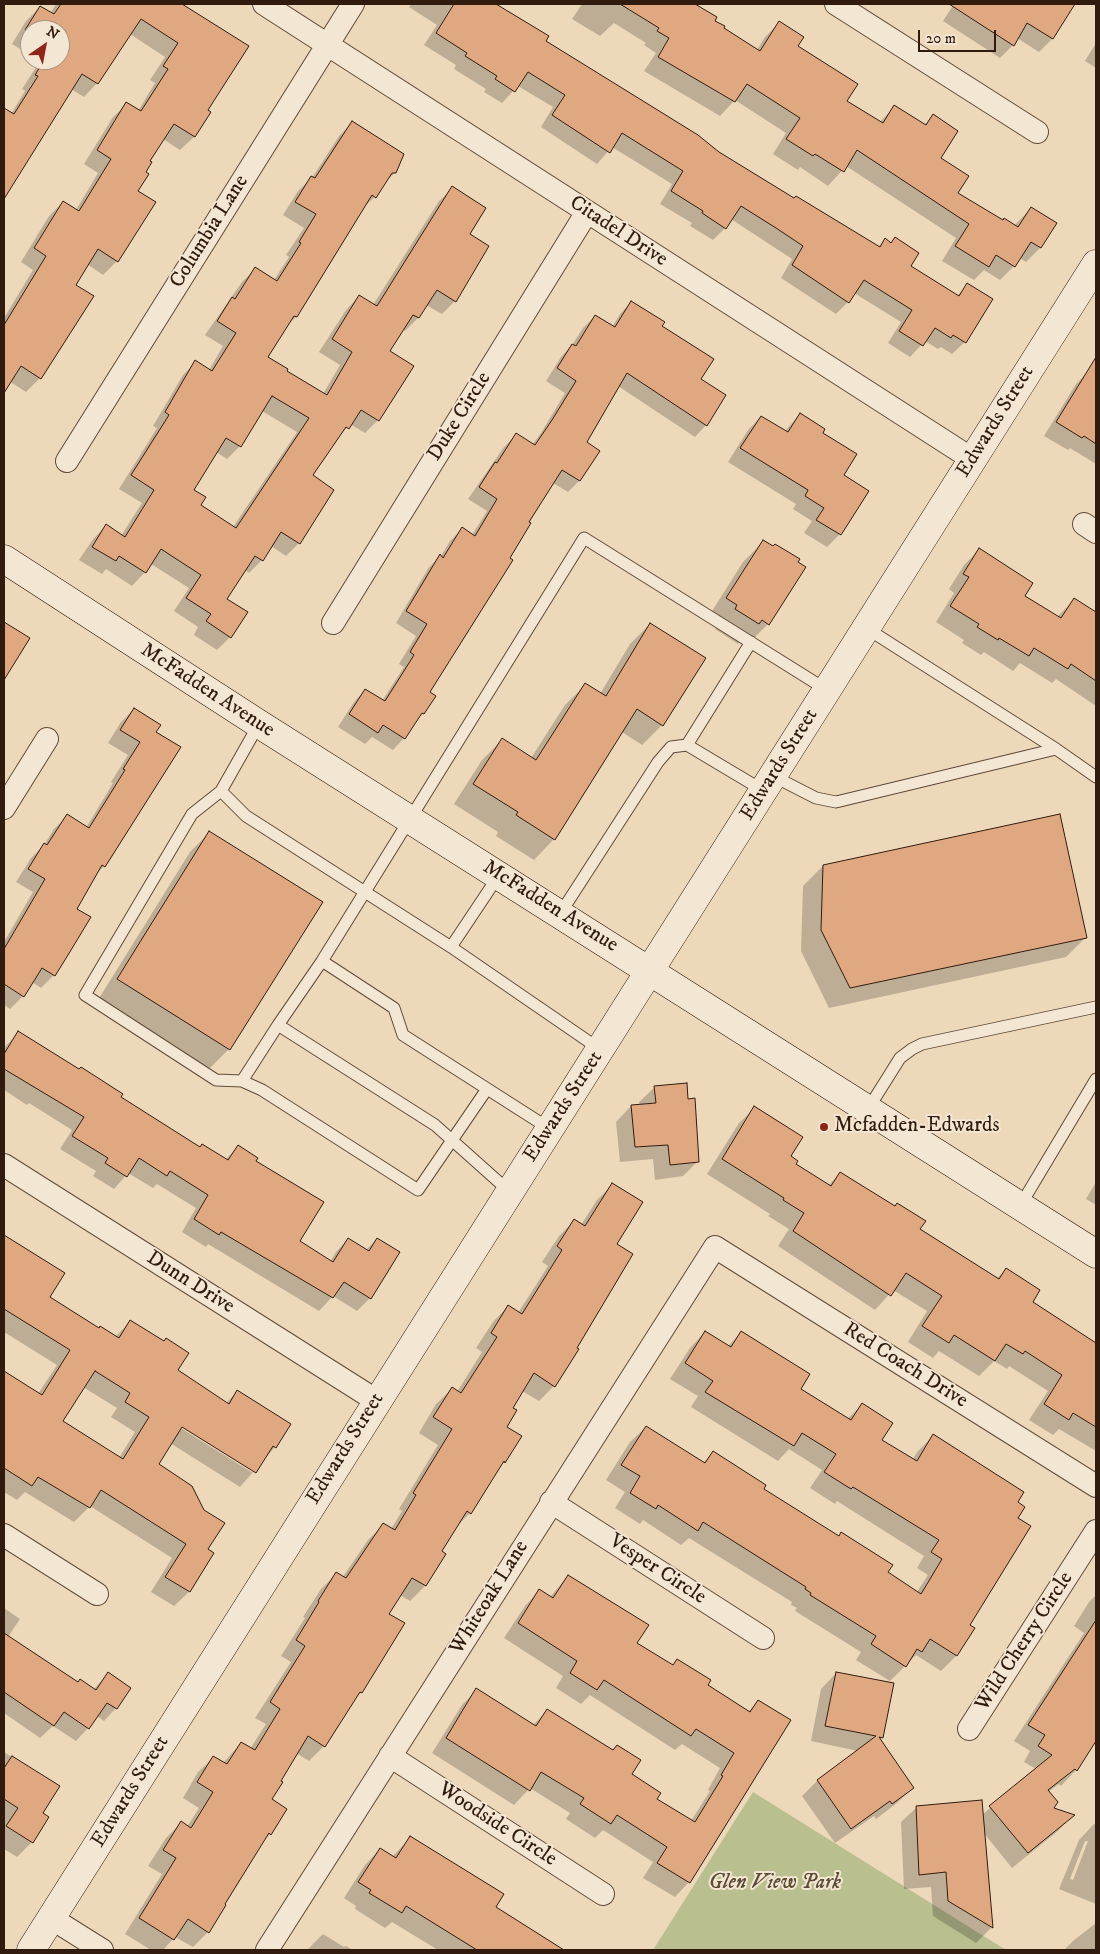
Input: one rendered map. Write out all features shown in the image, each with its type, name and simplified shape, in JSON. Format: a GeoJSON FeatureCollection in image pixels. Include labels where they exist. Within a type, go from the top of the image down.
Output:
{"type":"FeatureCollection","features":[{"type":"Feature","properties":{"kind":"street","name":"Citadel Drive"},"geometry":{"type":"LineString","coordinates":[[264,4],[972,460]]}},
{"type":"Feature","properties":{"kind":"street","name":"Columbia Lane"},"geometry":{"type":"LineString","coordinates":[[67,460],[353,4]]}},
{"type":"Feature","properties":{"kind":"street"},"geometry":{"type":"LineString","coordinates":[[836,4],[1037,132]]}},
{"type":"Feature","properties":{"kind":"street","name":"Duke Circle"},"geometry":{"type":"LineString","coordinates":[[333,623],[587,212]]}},
{"type":"Feature","properties":{"kind":"street","name":"Edwards Street"},"geometry":{"type":"LineString","coordinates":[[31,1950],[1096,264]]}},
{"type":"Feature","properties":{"kind":"street","name":"McFadden Avenue"},"geometry":{"type":"LineString","coordinates":[[4,559],[259,724],[1096,1254]]}},
{"type":"Feature","properties":{"kind":"street"},"geometry":{"type":"LineString","coordinates":[[4,808],[47,738]]}},
{"type":"Feature","properties":{"kind":"street","name":"Dunn Drive"},"geometry":{"type":"LineString","coordinates":[[4,1165],[377,1401]]}},
{"type":"Feature","properties":{"kind":"street","name":"Red Coach Drive"},"geometry":{"type":"LineString","coordinates":[[714,1247],[1096,1486]]}},
{"type":"Feature","properties":{"kind":"street","name":"Whiteoak Lane"},"geometry":{"type":"LineString","coordinates":[[267,1950],[714,1247]]}},
{"type":"Feature","properties":{"kind":"street","name":"Vesper Circle"},"geometry":{"type":"LineString","coordinates":[[551,1502],[763,1638]]}},
{"type":"Feature","properties":{"kind":"street","name":"Wild Cherry Circle"},"geometry":{"type":"LineString","coordinates":[[969,1729],[1096,1531]]}},
{"type":"Feature","properties":{"kind":"street"},"geometry":{"type":"LineString","coordinates":[[4,1535],[97,1594]]}},
{"type":"Feature","properties":{"kind":"street","name":"Woodside Circle"},"geometry":{"type":"LineString","coordinates":[[390,1756],[603,1894]]}},
{"type":"Feature","properties":{"kind":"street"},"geometry":{"type":"LineString","coordinates":[[51,1918],[102,1950]]}},
{"type":"Feature","properties":{"kind":"lane"},"geometry":{"type":"LineString","coordinates":[[242,1081],[322,961],[364,890],[584,538],[827,690]]}},
{"type":"Feature","properties":{"kind":"lane"},"geometry":{"type":"LineString","coordinates":[[866,628],[1056,749],[1096,777]]}},
{"type":"Feature","properties":{"kind":"lane"},"geometry":{"type":"LineString","coordinates":[[687,745],[751,642]]}},
{"type":"Feature","properties":{"kind":"lane"},"geometry":{"type":"LineString","coordinates":[[259,724],[221,791],[192,814],[85,995],[216,1080],[242,1081],[262,1090],[418,1190],[487,1089]]}},
{"type":"Feature","properties":{"kind":"lane"},"geometry":{"type":"LineString","coordinates":[[560,914],[658,762],[671,747],[687,745],[768,784],[836,802],[1056,749]]}},
{"type":"Feature","properties":{"kind":"lane"},"geometry":{"type":"LineString","coordinates":[[221,791],[246,816],[451,947],[601,1050]]}},
{"type":"Feature","properties":{"kind":"lane"},"geometry":{"type":"LineString","coordinates":[[451,947],[498,875]]}},
{"type":"Feature","properties":{"kind":"lane"},"geometry":{"type":"LineString","coordinates":[[322,961],[394,1008],[404,1034],[550,1129]]}},
{"type":"Feature","properties":{"kind":"lane"},"geometry":{"type":"LineString","coordinates":[[868,1109],[900,1058],[922,1044],[1096,1007]]}},
{"type":"Feature","properties":{"kind":"lane"},"geometry":{"type":"LineString","coordinates":[[278,1025],[435,1125],[510,1192]]}},
{"type":"Feature","properties":{"kind":"lane"},"geometry":{"type":"LineString","coordinates":[[1020,1206],[1096,1079]]}},
{"type":"Feature","properties":{"kind":"green space","name":"Glen View Park"},"geometry":{"type":"Polygon","coordinates":[[[753,1792],[1006,1950],[653,1950],[753,1792]]]}},
{"type":"Feature","properties":{"kind":"building"},"geometry":{"type":"Polygon","coordinates":[[[61,4],[182,4],[249,46],[208,110],[211,112],[195,137],[174,124],[150,161],[152,162],[146,172],[149,174],[138,191],[156,202],[118,262],[98,249],[76,285],[94,296],[41,379],[21,366],[4,393],[4,325],[46,256],[34,248],[63,201],[79,211],[111,159],[97,150],[126,102],[141,111],[168,69],[163,66],[178,43],[141,19],[98,84],[82,74],[4,199],[4,108],[14,114],[38,76],[35,75],[38,70],[70,70],[70,20],[31,20],[40,6],[54,14],[61,4]]]}},
{"type":"Feature","properties":{"kind":"building"},"geometry":{"type":"Polygon","coordinates":[[[454,4],[496,4],[549,36],[546,41],[698,135],[719,152],[794,198],[796,196],[880,247],[885,238],[891,243],[895,237],[919,253],[911,266],[959,296],[967,283],[993,299],[966,343],[953,335],[951,338],[935,328],[923,346],[899,331],[912,310],[864,280],[849,303],[792,265],[803,246],[776,228],[741,206],[726,229],[702,213],[703,211],[671,191],[683,171],[622,133],[610,153],[552,115],[565,95],[528,72],[515,92],[495,79],[497,76],[465,56],[467,53],[436,33],[454,4]]]}},
{"type":"Feature","properties":{"kind":"building"},"geometry":{"type":"Polygon","coordinates":[[[620,4],[695,4],[717,17],[715,21],[725,26],[724,28],[760,51],[779,21],[804,37],[798,46],[858,84],[847,101],[883,123],[894,105],[926,125],[933,114],[958,131],[941,158],[969,176],[958,193],[1018,227],[1031,207],[1057,223],[1041,248],[1031,242],[1015,267],[996,255],[989,267],[955,246],[969,224],[857,150],[844,172],[786,139],[800,118],[747,84],[735,102],[658,57],[669,38],[657,31],[659,28],[620,4]]]}},
{"type":"Feature","properties":{"kind":"building"},"geometry":{"type":"Polygon","coordinates":[[[949,4],[1075,4],[1053,39],[1027,23],[1014,46],[949,4]]]}},
{"type":"Feature","properties":{"kind":"building"},"geometry":{"type":"Polygon","coordinates":[[[352,121],[404,154],[396,173],[392,173],[376,198],[372,195],[297,317],[294,316],[268,357],[327,395],[352,352],[332,339],[359,295],[377,306],[452,186],[486,208],[470,234],[489,246],[456,302],[437,290],[419,318],[413,315],[390,351],[414,366],[379,421],[361,410],[349,429],[346,427],[313,475],[334,490],[300,544],[281,532],[263,561],[255,556],[227,599],[248,612],[231,638],[206,621],[211,614],[186,598],[201,575],[161,549],[146,573],[119,556],[116,561],[92,547],[106,524],[125,537],[154,490],[131,475],[169,415],[165,412],[195,360],[212,371],[236,333],[217,321],[232,297],[235,299],[255,267],[277,281],[301,243],[299,242],[316,214],[295,202],[311,176],[315,178],[352,121]],[[272,396],[241,447],[226,438],[194,490],[206,497],[201,505],[236,528],[309,418],[272,396]]]}},
{"type":"Feature","properties":{"kind":"building"},"geometry":{"type":"Polygon","coordinates":[[[631,301],[665,322],[662,326],[714,359],[701,379],[726,395],[707,426],[627,373],[587,442],[600,451],[580,481],[562,470],[529,522],[531,523],[510,558],[513,560],[430,692],[436,696],[424,714],[422,713],[405,739],[383,725],[378,733],[349,714],[365,689],[385,701],[414,655],[410,652],[427,624],[406,611],[440,554],[443,558],[462,527],[475,536],[497,499],[479,487],[516,433],[535,445],[552,420],[576,381],[557,368],[572,344],[576,346],[595,315],[615,327],[631,301]]]}},
{"type":"Feature","properties":{"kind":"building"},"geometry":{"type":"Polygon","coordinates":[[[1096,357],[1096,444],[1056,422],[1096,357]]]}},
{"type":"Feature","properties":{"kind":"building"},"geometry":{"type":"Polygon","coordinates":[[[800,413],[825,429],[823,433],[857,454],[844,475],[869,491],[841,535],[816,520],[824,508],[805,496],[808,490],[740,448],[761,416],[788,432],[800,413]]]}},
{"type":"Feature","properties":{"kind":"building"},"geometry":{"type":"Polygon","coordinates":[[[763,540],[773,546],[775,544],[800,559],[798,562],[806,567],[769,625],[762,620],[759,624],[735,609],[737,605],[726,598],[763,540]]]}},
{"type":"Feature","properties":{"kind":"building"},"geometry":{"type":"Polygon","coordinates":[[[979,548],[1033,583],[1025,596],[1061,618],[1074,598],[1096,612],[1096,681],[1071,664],[1068,669],[1034,648],[1029,656],[977,627],[979,624],[950,606],[969,577],[963,574],[979,548]]]}},
{"type":"Feature","properties":{"kind":"building"},"geometry":{"type":"Polygon","coordinates":[[[4,622],[30,638],[4,680],[4,622]]]}},
{"type":"Feature","properties":{"kind":"building"},"geometry":{"type":"Polygon","coordinates":[[[650,623],[706,658],[663,726],[637,709],[555,840],[516,815],[518,812],[473,784],[502,738],[536,760],[585,683],[606,696],[650,623]]]}},
{"type":"Feature","properties":{"kind":"building"},"geometry":{"type":"Polygon","coordinates":[[[134,708],[161,725],[156,732],[181,747],[105,867],[102,865],[77,909],[91,917],[55,976],[42,968],[24,997],[4,984],[4,949],[45,879],[28,869],[44,843],[47,845],[67,814],[89,828],[140,742],[120,730],[134,708]]]}},
{"type":"Feature","properties":{"kind":"building"},"geometry":{"type":"Polygon","coordinates":[[[1060,814],[1087,938],[850,988],[821,930],[823,865],[1060,814]]]}},
{"type":"Feature","properties":{"kind":"building"},"geometry":{"type":"Polygon","coordinates":[[[209,831],[323,902],[230,1050],[117,979],[209,831]]]}},
{"type":"Feature","properties":{"kind":"building"},"geometry":{"type":"Polygon","coordinates":[[[18,1031],[79,1069],[81,1067],[123,1094],[121,1097],[200,1147],[202,1144],[228,1160],[238,1145],[258,1158],[256,1161],[324,1202],[300,1241],[333,1262],[348,1238],[369,1251],[377,1238],[400,1252],[371,1299],[344,1282],[333,1298],[221,1232],[219,1235],[194,1219],[208,1195],[170,1171],[167,1176],[139,1158],[127,1177],[105,1163],[108,1158],[72,1136],[84,1117],[4,1069],[4,1054],[18,1031]]]}},
{"type":"Feature","properties":{"kind":"building"},"geometry":{"type":"Polygon","coordinates":[[[687,1083],[688,1099],[695,1098],[699,1162],[670,1165],[668,1145],[635,1147],[631,1105],[656,1103],[654,1086],[687,1083]]]}},
{"type":"Feature","properties":{"kind":"building"},"geometry":{"type":"Polygon","coordinates":[[[754,1106],[803,1137],[791,1156],[798,1161],[796,1164],[831,1186],[840,1172],[895,1206],[897,1203],[926,1221],[920,1229],[999,1279],[1006,1268],[1040,1290],[1033,1302],[1096,1343],[1096,1427],[1073,1413],[1069,1420],[1044,1404],[1062,1375],[1025,1351],[1023,1354],[1006,1344],[995,1361],[954,1335],[949,1343],[922,1326],[942,1296],[906,1273],[891,1296],[793,1231],[804,1213],[783,1200],[784,1198],[722,1159],[754,1106]]]}},
{"type":"Feature","properties":{"kind":"building"},"geometry":{"type":"Polygon","coordinates":[[[612,1183],[643,1202],[617,1244],[633,1254],[577,1348],[579,1349],[555,1387],[534,1373],[513,1408],[517,1410],[507,1427],[522,1436],[471,1514],[467,1511],[442,1551],[446,1554],[426,1586],[412,1578],[389,1614],[405,1623],[362,1693],[360,1692],[325,1747],[308,1736],[272,1799],[287,1809],[271,1835],[269,1833],[209,1933],[188,1919],[174,1940],[139,1918],[176,1858],[163,1850],[181,1821],[191,1828],[213,1792],[197,1782],[213,1756],[227,1764],[241,1742],[255,1750],[280,1709],[270,1702],[305,1646],[296,1640],[318,1601],[336,1572],[346,1578],[383,1523],[395,1530],[416,1495],[413,1493],[452,1429],[433,1417],[452,1387],[461,1393],[497,1337],[491,1333],[508,1305],[522,1314],[562,1250],[557,1246],[574,1219],[585,1226],[612,1183]]]}},
{"type":"Feature","properties":{"kind":"building"},"geometry":{"type":"Polygon","coordinates":[[[4,1235],[65,1273],[50,1297],[99,1328],[100,1326],[119,1338],[130,1320],[164,1341],[166,1338],[189,1353],[178,1370],[229,1404],[237,1390],[291,1424],[276,1448],[273,1446],[256,1473],[182,1427],[159,1464],[192,1486],[204,1510],[225,1523],[208,1549],[214,1553],[190,1592],[165,1577],[186,1544],[101,1490],[90,1508],[38,1477],[32,1486],[4,1468],[4,1371],[42,1395],[70,1350],[4,1309],[4,1235]],[[95,1371],[63,1421],[123,1459],[149,1417],[125,1402],[130,1393],[95,1371]]]}},
{"type":"Feature","properties":{"kind":"building"},"geometry":{"type":"Polygon","coordinates":[[[705,1331],[731,1347],[741,1331],[810,1374],[801,1389],[851,1420],[862,1403],[893,1423],[882,1440],[917,1461],[933,1434],[1024,1492],[1018,1502],[1025,1507],[1018,1518],[1031,1526],[970,1625],[975,1628],[957,1656],[930,1639],[922,1652],[917,1649],[906,1667],[871,1644],[876,1636],[810,1595],[811,1593],[805,1589],[806,1587],[703,1522],[698,1531],[658,1505],[656,1509],[630,1493],[640,1476],[621,1465],[646,1426],[705,1463],[713,1451],[766,1485],[764,1489],[839,1536],[841,1532],[893,1565],[888,1572],[921,1594],[942,1559],[931,1552],[939,1540],[853,1487],[851,1489],[824,1472],[836,1454],[802,1433],[794,1446],[705,1392],[713,1381],[685,1363],[705,1331]]]}},
{"type":"Feature","properties":{"kind":"building"},"geometry":{"type":"Polygon","coordinates":[[[568,1575],[649,1625],[637,1643],[673,1665],[677,1659],[711,1680],[708,1685],[750,1712],[758,1700],[791,1720],[690,1883],[657,1863],[667,1847],[617,1815],[611,1824],[580,1804],[584,1798],[541,1772],[530,1791],[446,1738],[476,1688],[536,1726],[547,1709],[613,1750],[617,1745],[641,1760],[632,1774],[661,1793],[657,1799],[695,1822],[723,1776],[721,1775],[734,1753],[696,1729],[691,1736],[604,1680],[597,1690],[570,1673],[577,1661],[518,1623],[539,1589],[553,1598],[568,1575]]]}},
{"type":"Feature","properties":{"kind":"building"},"geometry":{"type":"Polygon","coordinates":[[[1096,1620],[1096,1741],[1077,1771],[1075,1769],[1048,1790],[1058,1802],[1054,1808],[1075,1815],[1028,1853],[989,1806],[1052,1755],[1038,1746],[1045,1735],[1028,1725],[1096,1620]]]}},
{"type":"Feature","properties":{"kind":"building"},"geometry":{"type":"Polygon","coordinates":[[[4,1633],[78,1682],[80,1679],[96,1690],[108,1672],[131,1688],[117,1709],[107,1703],[89,1729],[64,1712],[54,1726],[4,1692],[4,1633]]]}},
{"type":"Feature","properties":{"kind":"building"},"geometry":{"type":"Polygon","coordinates":[[[836,1672],[894,1683],[883,1738],[879,1737],[914,1788],[892,1804],[890,1801],[851,1829],[817,1780],[876,1736],[825,1726],[836,1672]]]}},
{"type":"Feature","properties":{"kind":"building"},"geometry":{"type":"Polygon","coordinates":[[[12,1756],[60,1786],[43,1813],[49,1817],[33,1843],[6,1826],[18,1808],[4,1799],[4,1768],[12,1756]]]}},
{"type":"Feature","properties":{"kind":"building"},"geometry":{"type":"Polygon","coordinates":[[[982,1800],[993,1928],[948,1901],[946,1872],[919,1875],[916,1806],[982,1800]]]}},
{"type":"Feature","properties":{"kind":"building"},"geometry":{"type":"Polygon","coordinates":[[[410,1836],[504,1894],[496,1907],[564,1950],[477,1950],[406,1906],[402,1913],[369,1893],[371,1890],[358,1882],[380,1848],[396,1858],[410,1836]]]}},
{"type":"Feature","properties":{"kind":"place","name":"Mcfadden-Edwards"},"geometry":{"type":"Point","coordinates":[824,1127]}}]}
